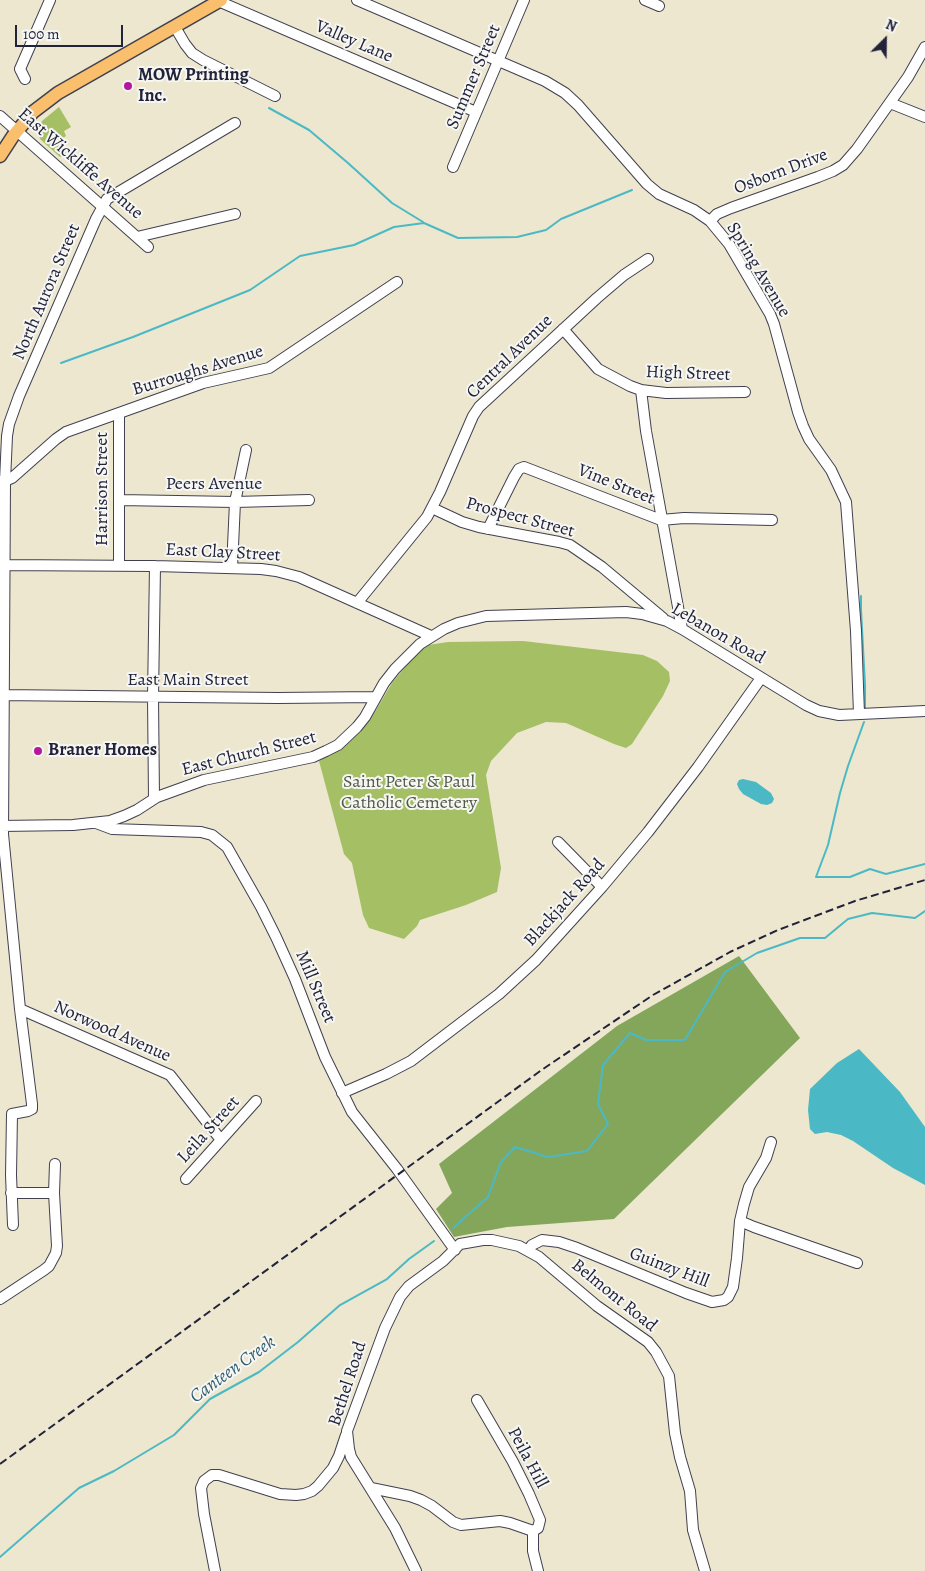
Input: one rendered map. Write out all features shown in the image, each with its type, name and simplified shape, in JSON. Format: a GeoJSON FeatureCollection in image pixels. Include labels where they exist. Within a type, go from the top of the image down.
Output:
{"type":"FeatureCollection","features":[{"type":"Feature","properties":{"kind":"main road"},"geometry":{"type":"LineString","coordinates":[[0,156],[17,130],[33,112],[58,93],[219,1]]}},
{"type":"Feature","properties":{"kind":"street","name":"Spring Avenue"},"geometry":{"type":"LineString","coordinates":[[357,0],[499,60],[545,81],[565,93],[647,184],[659,194],[694,210],[710,221],[729,244],[770,314],[803,426],[809,439],[831,470],[846,502],[856,631],[859,714]]}},
{"type":"Feature","properties":{"kind":"street","name":"Summer Street"},"geometry":{"type":"LineString","coordinates":[[453,168],[524,0]]}},
{"type":"Feature","properties":{"kind":"street"},"geometry":{"type":"LineString","coordinates":[[645,0],[659,6]]}},
{"type":"Feature","properties":{"kind":"street"},"geometry":{"type":"LineString","coordinates":[[25,79],[20,69],[48,1]]}},
{"type":"Feature","properties":{"kind":"street","name":"Valley Lane"},"geometry":{"type":"LineString","coordinates":[[219,1],[476,112]]}},
{"type":"Feature","properties":{"kind":"street"},"geometry":{"type":"LineString","coordinates":[[175,27],[192,53],[275,96]]}},
{"type":"Feature","properties":{"kind":"street","name":"Osborn Drive"},"geometry":{"type":"LineString","coordinates":[[710,221],[717,214],[731,208],[837,168],[852,155],[890,103],[925,47]]}},
{"type":"Feature","properties":{"kind":"street"},"geometry":{"type":"LineString","coordinates":[[890,103],[925,117]]}},
{"type":"Feature","properties":{"kind":"street","name":"East Wickliffe Avenue"},"geometry":{"type":"LineString","coordinates":[[0,116],[148,247]]}},
{"type":"Feature","properties":{"kind":"street","name":"North Aurora Street"},"geometry":{"type":"LineString","coordinates":[[11,1193],[12,1114],[32,1109],[32,1104],[1,826],[3,481],[7,436],[13,412],[102,206],[107,199],[234,122]]}},
{"type":"Feature","properties":{"kind":"street","name":"East Wickliffe Avenue"},"geometry":{"type":"LineString","coordinates":[[137,237],[235,214]]}},
{"type":"Feature","properties":{"kind":"street","name":"Central Avenue"},"geometry":{"type":"LineString","coordinates":[[358,603],[427,517],[473,416],[479,407],[613,284],[648,259]]}},
{"type":"Feature","properties":{"kind":"street","name":"Burroughs Avenue"},"geometry":{"type":"LineString","coordinates":[[3,481],[21,471],[56,438],[66,432],[203,384],[269,368],[397,282]]}},
{"type":"Feature","properties":{"kind":"street","name":"High Street"},"geometry":{"type":"LineString","coordinates":[[563,329],[598,369],[640,390],[666,393],[745,392]]}},
{"type":"Feature","properties":{"kind":"street"},"geometry":{"type":"LineString","coordinates":[[640,390],[682,628]]}},
{"type":"Feature","properties":{"kind":"street","name":"Harrison Street"},"geometry":{"type":"LineString","coordinates":[[119,413],[119,565]]}},
{"type":"Feature","properties":{"kind":"street"},"geometry":{"type":"LineString","coordinates":[[232,568],[235,502],[246,450]]}},
{"type":"Feature","properties":{"kind":"street","name":"Vine Street"},"geometry":{"type":"LineString","coordinates":[[488,529],[514,477],[519,469],[524,467],[663,520],[704,518],[772,520]]}},
{"type":"Feature","properties":{"kind":"street","name":"Peers Avenue"},"geometry":{"type":"LineString","coordinates":[[120,500],[235,502],[309,500]]}},
{"type":"Feature","properties":{"kind":"street","name":"Prospect Street"},"geometry":{"type":"LineString","coordinates":[[432,508],[462,522],[488,529],[570,545],[610,573],[667,621]]}},
{"type":"Feature","properties":{"kind":"street","name":"East Clay Street"},"geometry":{"type":"LineString","coordinates":[[2,565],[119,565],[261,569],[288,574],[431,636]]}},
{"type":"Feature","properties":{"kind":"street"},"geometry":{"type":"LineString","coordinates":[[154,799],[155,566]]}},
{"type":"Feature","properties":{"kind":"street","name":"Lebanon Road"},"geometry":{"type":"LineString","coordinates":[[431,636],[472,618],[494,615],[626,612],[642,614],[667,621],[682,628],[806,705],[819,711],[839,715],[925,710]]}},
{"type":"Feature","properties":{"kind":"street","name":"East Church Street"},"geometry":{"type":"LineString","coordinates":[[1,826],[95,823],[124,816],[154,799],[204,780],[313,757],[338,745],[357,728],[384,683],[398,665],[431,636]]}},
{"type":"Feature","properties":{"kind":"street","name":"Blackjack Road"},"geometry":{"type":"LineString","coordinates":[[342,1093],[386,1074],[411,1060],[499,994],[536,960],[602,887],[667,809],[762,678]]}},
{"type":"Feature","properties":{"kind":"street","name":"East Main Street"},"geometry":{"type":"LineString","coordinates":[[2,695],[153,697],[376,696]]}},
{"type":"Feature","properties":{"kind":"street","name":"Mill Street"},"geometry":{"type":"LineString","coordinates":[[95,823],[112,829],[201,832],[212,835],[227,847],[261,906],[276,937],[326,1057],[352,1112],[397,1169],[455,1250]]}},
{"type":"Feature","properties":{"kind":"street"},"geometry":{"type":"LineString","coordinates":[[558,842],[602,887]]}},
{"type":"Feature","properties":{"kind":"street","name":"Norwood Avenue"},"geometry":{"type":"LineString","coordinates":[[20,1009],[170,1075],[221,1140]]}},
{"type":"Feature","properties":{"kind":"street","name":"Leila Street"},"geometry":{"type":"LineString","coordinates":[[186,1179],[256,1101]]}},
{"type":"Feature","properties":{"kind":"street","name":"Guinzy Hill"},"geometry":{"type":"LineString","coordinates":[[528,1250],[536,1242],[542,1240],[547,1239],[559,1242],[686,1293],[712,1302],[718,1302],[728,1297],[733,1287],[740,1221],[750,1187],[766,1158],[771,1142]]}},
{"type":"Feature","properties":{"kind":"street"},"geometry":{"type":"LineString","coordinates":[[0,1299],[44,1270],[56,1254],[55,1164]]}},
{"type":"Feature","properties":{"kind":"street"},"geometry":{"type":"LineString","coordinates":[[13,1225],[11,1193],[54,1193]]}},
{"type":"Feature","properties":{"kind":"street"},"geometry":{"type":"LineString","coordinates":[[740,1221],[857,1263]]}},
{"type":"Feature","properties":{"kind":"street","name":"Belmont Road"},"geometry":{"type":"LineString","coordinates":[[455,1250],[460,1244],[483,1240],[492,1240],[528,1250],[539,1256],[598,1306],[648,1342],[669,1376],[675,1433],[690,1491],[695,1538],[704,1571]]}},
{"type":"Feature","properties":{"kind":"street","name":"Bethel Road"},"geometry":{"type":"LineString","coordinates":[[416,1571],[402,1541],[351,1456],[347,1432],[385,1328],[400,1297],[419,1278],[455,1250]]}},
{"type":"Feature","properties":{"kind":"street","name":"Peila Hill"},"geometry":{"type":"LineString","coordinates":[[477,1400],[513,1462],[540,1520],[538,1528],[533,1531],[533,1551],[538,1571]]}},
{"type":"Feature","properties":{"kind":"street"},"geometry":{"type":"LineString","coordinates":[[215,1571],[204,1514],[201,1488],[204,1480],[212,1475],[219,1475],[280,1494],[304,1494],[318,1486],[333,1468],[347,1432]]}},
{"type":"Feature","properties":{"kind":"street"},"geometry":{"type":"LineString","coordinates":[[371,1488],[422,1500],[453,1522],[461,1525],[467,1526],[500,1521],[533,1531]]}},
{"type":"Feature","properties":{"kind":"green space"},"geometry":{"type":"Polygon","coordinates":[[[59,107],[71,127],[64,131],[66,136],[60,140],[68,153],[60,157],[40,139],[38,132],[42,121],[59,107]]]}},
{"type":"Feature","properties":{"kind":"green space","name":"Saint Peter & Paul Catholic Cemetery"},"geometry":{"type":"Polygon","coordinates":[[[523,641],[643,655],[657,661],[669,672],[670,681],[663,696],[632,744],[626,748],[566,723],[546,722],[517,733],[491,761],[486,775],[501,868],[497,892],[466,905],[420,920],[417,926],[404,939],[369,928],[363,915],[352,863],[344,854],[319,761],[348,742],[363,728],[392,683],[413,657],[428,645],[448,642],[523,641]]]}},
{"type":"Feature","properties":{"kind":"green space"},"geometry":{"type":"Polygon","coordinates":[[[739,956],[800,1038],[614,1219],[507,1227],[454,1237],[436,1209],[452,1193],[439,1164],[617,1026],[739,956]]]}},
{"type":"Feature","properties":{"kind":"water"},"geometry":{"type":"Polygon","coordinates":[[[739,780],[756,782],[771,793],[774,799],[772,803],[767,805],[761,804],[743,794],[737,784],[739,780]]]}},
{"type":"Feature","properties":{"kind":"water"},"geometry":{"type":"Polygon","coordinates":[[[859,1049],[900,1092],[925,1127],[925,1185],[893,1168],[841,1135],[827,1132],[815,1134],[810,1129],[808,1110],[810,1089],[837,1063],[859,1049]]]}},
{"type":"Feature","properties":{"kind":"waterway"},"geometry":{"type":"LineString","coordinates":[[269,108],[309,130],[392,203],[423,222]]}},
{"type":"Feature","properties":{"kind":"waterway"},"geometry":{"type":"LineString","coordinates":[[61,363],[133,337],[250,290],[300,256],[354,245],[394,227],[424,223],[458,238],[517,237],[546,230],[561,219],[632,190]]}},
{"type":"Feature","properties":{"kind":"waterway"},"geometry":{"type":"LineString","coordinates":[[861,596],[865,708]]}},
{"type":"Feature","properties":{"kind":"waterway"},"geometry":{"type":"LineString","coordinates":[[864,722],[848,766],[828,845],[816,877],[850,877],[870,869],[886,874],[925,864]]}},
{"type":"Feature","properties":{"kind":"waterway","name":"Canteen Creek"},"geometry":{"type":"LineString","coordinates":[[453,1228],[488,1197],[501,1162],[515,1147],[548,1157],[587,1151],[608,1124],[598,1104],[603,1065],[630,1033],[646,1040],[685,1040],[725,972],[757,953],[800,938],[825,938],[848,919],[872,913],[915,918],[925,911]]}},
{"type":"Feature","properties":{"kind":"waterway","name":"Canteen Creek"},"geometry":{"type":"LineString","coordinates":[[0,1557],[79,1488],[114,1471],[174,1435],[210,1399],[259,1372],[298,1342],[340,1305],[387,1279],[409,1259],[434,1241]]}},
{"type":"Feature","properties":{"kind":"railway"},"geometry":{"type":"LineString","coordinates":[[0,1464],[543,1069],[653,995],[730,952],[778,930],[855,901],[925,880]]}},
{"type":"Feature","properties":{"kind":"place","name":"MOW Printing Inc."},"geometry":{"type":"Point","coordinates":[128,86]}},
{"type":"Feature","properties":{"kind":"place","name":"Braner Homes"},"geometry":{"type":"Point","coordinates":[38,751]}}]}
